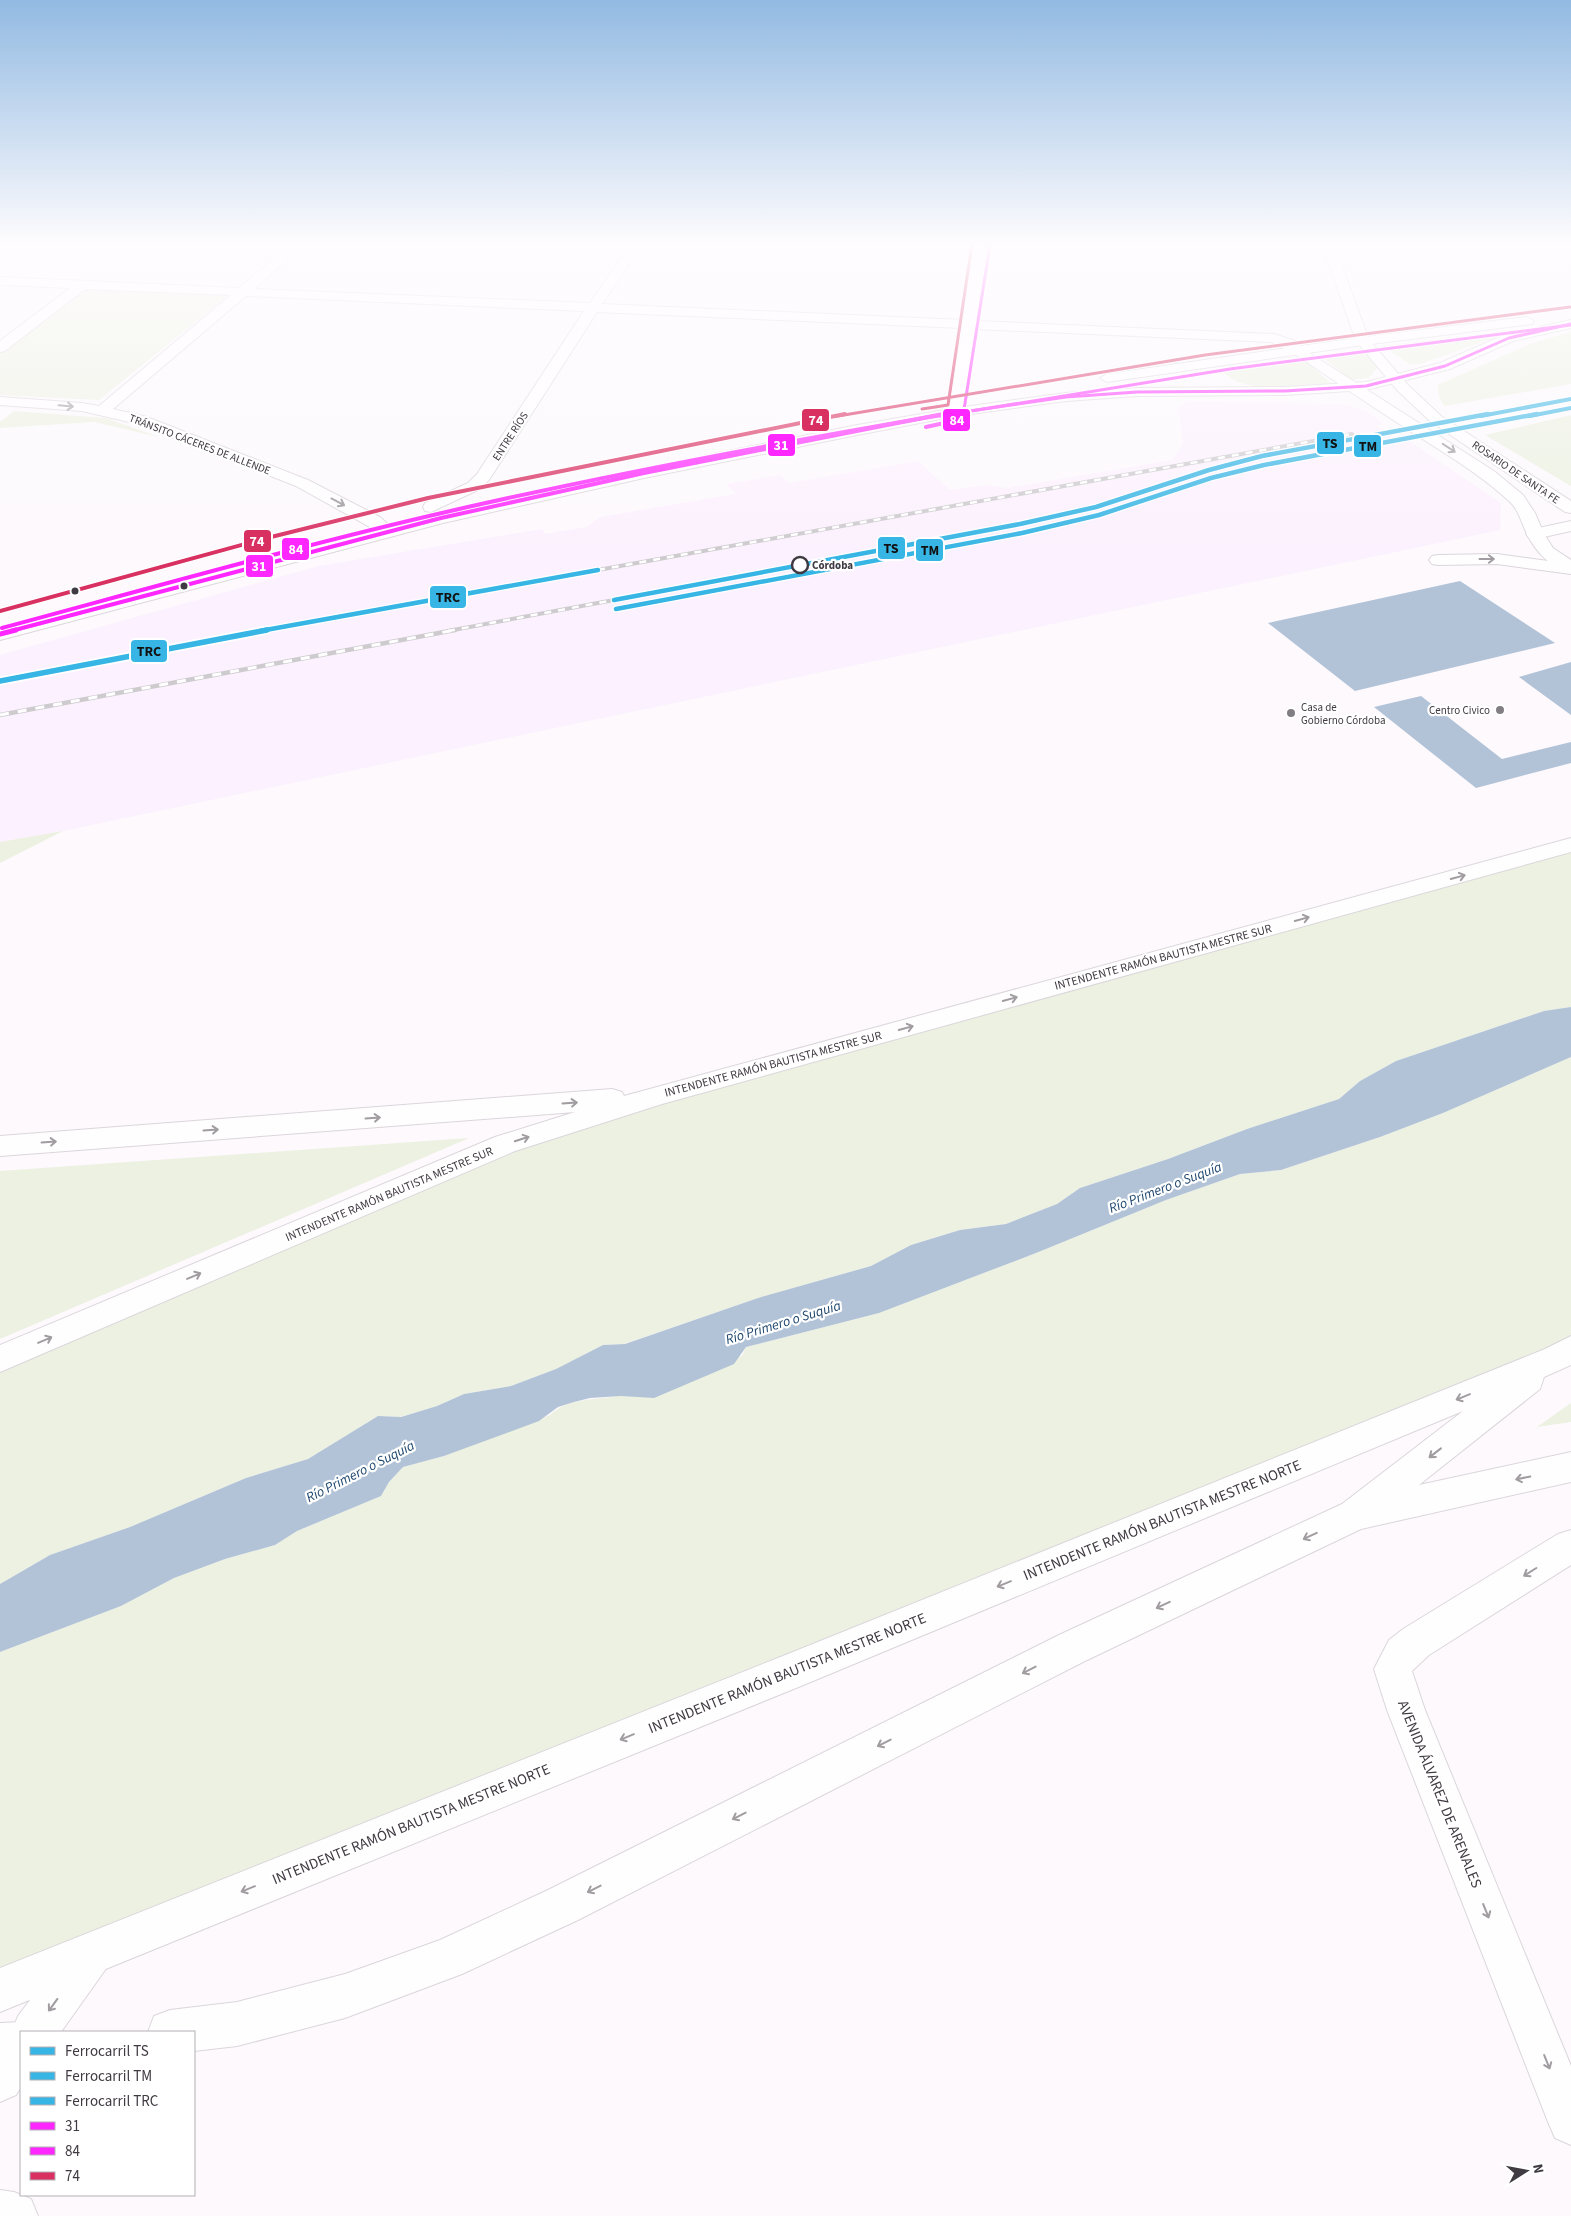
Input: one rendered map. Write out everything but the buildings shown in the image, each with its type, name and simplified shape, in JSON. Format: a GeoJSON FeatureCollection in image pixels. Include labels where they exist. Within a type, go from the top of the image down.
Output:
{"type":"FeatureCollection","features":[{"type":"Feature","properties":{"kind":"main road"},"geometry":{"type":"LineString","coordinates":[[103,410],[177,347]]}},
{"type":"Feature","properties":{"kind":"main road","name":"ENTRE RÍOS"},"geometry":{"type":"LineString","coordinates":[[431,507],[474,486],[484,477],[568,347]]}},
{"type":"Feature","properties":{"kind":"main road"},"geometry":{"type":"LineString","coordinates":[[956,407],[965,347]]}},
{"type":"Feature","properties":{"kind":"main road","name":"ROSARIO DE SANTA FE"},"geometry":{"type":"LineString","coordinates":[[1295,347],[1353,388],[1488,474],[1517,499],[1527,513],[1535,534],[1547,552],[1571,568]]}},
{"type":"Feature","properties":{"kind":"main road"},"geometry":{"type":"LineString","coordinates":[[0,634],[380,526],[431,507],[733,444],[1207,364],[1323,347]]}},
{"type":"Feature","properties":{"kind":"main road","name":"ROSARIO DE SANTA FE"},"geometry":{"type":"LineString","coordinates":[[1369,347],[1416,401],[1436,419],[1571,508]]}},
{"type":"Feature","properties":{"kind":"main road"},"geometry":{"type":"LineString","coordinates":[[0,620],[380,526],[956,407],[1103,394],[1353,388],[1445,366],[1487,347]]}},
{"type":"Feature","properties":{"kind":"main road"},"geometry":{"type":"LineString","coordinates":[[1207,364],[1203,373],[1206,379],[1229,392]]}},
{"type":"Feature","properties":{"kind":"main road"},"geometry":{"type":"LineString","coordinates":[[1285,391],[1349,396],[1393,413]]}},
{"type":"Feature","properties":{"kind":"main road","name":"TRÁNSITO CÁCERES DE ALLENDE"},"geometry":{"type":"LineString","coordinates":[[0,401],[103,410],[142,420],[302,483],[380,526]]}},
{"type":"Feature","properties":{"kind":"main road"},"geometry":{"type":"LineString","coordinates":[[1535,534],[1571,526]]}},
{"type":"Feature","properties":{"kind":"main road"},"geometry":{"type":"LineString","coordinates":[[1438,560],[1497,559],[1571,568]]}},
{"type":"Feature","properties":{"kind":"main road","name":"INTENDENTE RAMÓN BAUTISTA MESTRE SUR"},"geometry":{"type":"LineString","coordinates":[[0,1359],[505,1144],[656,1096],[1571,845]]}},
{"type":"Feature","properties":{"kind":"main road"},"geometry":{"type":"LineString","coordinates":[[0,1146],[656,1096]]}},
{"type":"Feature","properties":{"kind":"main road"},"geometry":{"type":"LineString","coordinates":[[178,2031],[236,2024],[346,1996],[448,1959],[563,1905],[1072,1648],[1354,1515],[1564,1354]]}},
{"type":"Feature","properties":{"kind":"main road","name":"INTENDENTE RAMÓN BAUTISTA MESTRE NORTE"},"geometry":{"type":"LineString","coordinates":[[0,1990],[92,1951],[797,1669],[1564,1354]]}},
{"type":"Feature","properties":{"kind":"main road"},"geometry":{"type":"LineString","coordinates":[[1354,1515],[1571,1468]]}},
{"type":"Feature","properties":{"kind":"main road","name":"AVENIDA ÁLVAREZ DE ARENALES"},"geometry":{"type":"LineString","coordinates":[[1571,1546],[1416,1642],[1402,1653],[1393,1670],[1406,1710],[1571,2122]]}},
{"type":"Feature","properties":{"kind":"main road"},"geometry":{"type":"LineString","coordinates":[[35,2031],[92,1951]]}},
{"type":"Feature","properties":{"kind":"main road"},"geometry":{"type":"LineString","coordinates":[[0,2045],[20,2044]]}},
{"type":"Feature","properties":{"kind":"main road"},"geometry":{"type":"LineString","coordinates":[[0,2079],[20,2051]]}},
{"type":"Feature","properties":{"kind":"main road"},"geometry":{"type":"LineString","coordinates":[[0,2214],[14,2216]]}},
{"type":"Feature","properties":{"kind":"shaded area"},"geometry":{"type":"Polygon","coordinates":[[[1188,401],[1341,404],[1358,408],[1371,414],[1383,424],[1376,426],[1400,441],[1408,440],[1501,503],[1500,530],[63,831],[0,842],[0,655],[319,566],[542,529],[545,534],[587,527],[600,517],[735,494],[727,484],[780,475],[789,483],[918,461],[950,490],[987,485],[1008,488],[1172,460],[1183,444],[1178,407],[1188,401]]]}},
{"type":"Feature","properties":{"kind":"green space"},"geometry":{"type":"Polygon","coordinates":[[[2,347],[164,347],[99,400],[0,395],[0,349],[2,347]]]}},
{"type":"Feature","properties":{"kind":"green space"},"geometry":{"type":"Polygon","coordinates":[[[1384,347],[1467,347],[1420,364],[1410,364],[1384,347]]]}},
{"type":"Feature","properties":{"kind":"green space"},"geometry":{"type":"Polygon","coordinates":[[[1522,347],[1571,347],[1571,384],[1444,406],[1439,396],[1438,385],[1522,347]]]}},
{"type":"Feature","properties":{"kind":"green space"},"geometry":{"type":"Polygon","coordinates":[[[1352,351],[1367,356],[1378,367],[1369,378],[1352,380],[1319,355],[1352,351]]]}},
{"type":"Feature","properties":{"kind":"green space"},"geometry":{"type":"Polygon","coordinates":[[[1303,359],[1332,384],[1273,388],[1243,383],[1231,378],[1222,370],[1303,359]]]}},
{"type":"Feature","properties":{"kind":"green space"},"geometry":{"type":"Polygon","coordinates":[[[14,411],[106,418],[159,437],[94,422],[0,428],[0,422],[14,411]]]}},
{"type":"Feature","properties":{"kind":"green space"},"geometry":{"type":"Polygon","coordinates":[[[1571,415],[1571,486],[1485,435],[1571,415]]]}},
{"type":"Feature","properties":{"kind":"green space"},"geometry":{"type":"Polygon","coordinates":[[[63,831],[0,863],[0,842],[63,831]]]}},
{"type":"Feature","properties":{"kind":"green space"},"geometry":{"type":"Polygon","coordinates":[[[1571,845],[1571,1007],[1544,1011],[1396,1061],[1360,1081],[1339,1099],[1247,1129],[1168,1159],[1080,1188],[1057,1204],[1006,1224],[960,1230],[911,1245],[871,1266],[758,1298],[624,1344],[603,1345],[556,1369],[511,1386],[464,1394],[437,1406],[400,1417],[378,1416],[308,1459],[246,1478],[130,1527],[50,1555],[0,1584],[0,1359],[505,1144],[1571,845]]]}},
{"type":"Feature","properties":{"kind":"green space"},"geometry":{"type":"Polygon","coordinates":[[[1571,1057],[1571,1349],[0,1990],[0,1652],[121,1606],[174,1578],[225,1559],[275,1545],[297,1531],[381,1496],[389,1482],[403,1467],[444,1456],[550,1415],[566,1405],[584,1400],[613,1397],[652,1387],[742,1356],[746,1347],[879,1313],[1036,1253],[1166,1200],[1240,1174],[1281,1170],[1380,1137],[1443,1113],[1571,1057]]]}},
{"type":"Feature","properties":{"kind":"green space"},"geometry":{"type":"Polygon","coordinates":[[[469,1138],[0,1339],[0,1171],[469,1138]]]}},
{"type":"Feature","properties":{"kind":"green space"},"geometry":{"type":"Polygon","coordinates":[[[1571,1403],[1571,1422],[1537,1427],[1571,1403]]]}},
{"type":"Feature","properties":{"kind":"water"},"geometry":{"type":"Polygon","coordinates":[[[1460,581],[1555,643],[1355,691],[1268,623],[1460,581]]]}},
{"type":"Feature","properties":{"kind":"water"},"geometry":{"type":"Polygon","coordinates":[[[1571,662],[1571,715],[1519,677],[1571,662]]]}},
{"type":"Feature","properties":{"kind":"water"},"geometry":{"type":"Polygon","coordinates":[[[1421,696],[1502,759],[1571,742],[1571,763],[1476,788],[1374,707],[1421,696]]]}},
{"type":"Feature","properties":{"kind":"water","name":"Río Primero o Suquía"},"geometry":{"type":"Polygon","coordinates":[[[1571,1007],[1571,1057],[1443,1113],[1380,1137],[1281,1170],[1240,1174],[1166,1200],[1036,1253],[879,1313],[746,1347],[734,1364],[654,1398],[621,1396],[590,1398],[558,1407],[539,1421],[444,1456],[403,1467],[389,1482],[381,1496],[297,1531],[275,1545],[225,1559],[174,1578],[121,1606],[0,1652],[0,1584],[50,1555],[130,1527],[246,1478],[308,1459],[378,1416],[401,1417],[437,1406],[464,1394],[511,1386],[556,1369],[603,1345],[625,1344],[758,1298],[871,1266],[911,1245],[960,1230],[1006,1224],[1057,1204],[1080,1188],[1168,1159],[1247,1129],[1339,1099],[1360,1081],[1396,1061],[1544,1011],[1571,1007]]]}},
{"type":"Feature","properties":{"kind":"railway"},"geometry":{"type":"LineString","coordinates":[[598,570],[1352,434]]}},
{"type":"Feature","properties":{"kind":"railway"},"geometry":{"type":"LineString","coordinates":[[448,631],[614,600]]}},
{"type":"Feature","properties":{"kind":"railway"},"geometry":{"type":"LineString","coordinates":[[0,715],[455,630]]}},
{"type":"Feature","properties":{"kind":"rail line","name":"TS"},"geometry":{"type":"LineString","coordinates":[[614,600],[1020,524],[1096,507],[1209,470],[1262,456],[1571,399]]}},
{"type":"Feature","properties":{"kind":"rail line","name":"TM"},"geometry":{"type":"LineString","coordinates":[[616,609],[1022,533],[1099,515],[1211,478],[1264,465],[1571,408]]}},
{"type":"Feature","properties":{"kind":"rail line","name":"TRC"},"geometry":{"type":"LineString","coordinates":[[0,681],[139,653],[598,570]]}},
{"type":"Feature","properties":{"kind":"transit line","name":"74"},"geometry":{"type":"LineString","coordinates":[[922,409],[948,405],[957,347]]}},
{"type":"Feature","properties":{"kind":"transit line","name":"84"},"geometry":{"type":"LineString","coordinates":[[926,427],[958,420],[964,415],[974,347]]}},
{"type":"Feature","properties":{"kind":"transit line","name":"74"},"geometry":{"type":"LineString","coordinates":[[0,611],[267,538],[471,489],[842,415],[1084,374],[1259,347]]}},
{"type":"Feature","properties":{"kind":"transit line","name":"84"},"geometry":{"type":"LineString","coordinates":[[2,628],[269,556],[518,496],[779,445],[1004,404],[1230,369],[1389,347]]}},
{"type":"Feature","properties":{"kind":"transit line","name":"31"},"geometry":{"type":"LineString","coordinates":[[0,634],[441,518],[644,473],[852,431],[956,412],[1066,397],[1137,392],[1285,391],[1366,386],[1445,366],[1487,347]]}},
{"type":"Feature","properties":{"kind":"place","name":"Córdoba"},"geometry":{"type":"Point","coordinates":[800,565]}},
{"type":"Feature","properties":{"kind":"place","name":"Centro Civico"},"geometry":{"type":"Point","coordinates":[1500,710]}},
{"type":"Feature","properties":{"kind":"place","name":"Casa de Gobierno Córdoba"},"geometry":{"type":"Point","coordinates":[1291,713]}}]}
